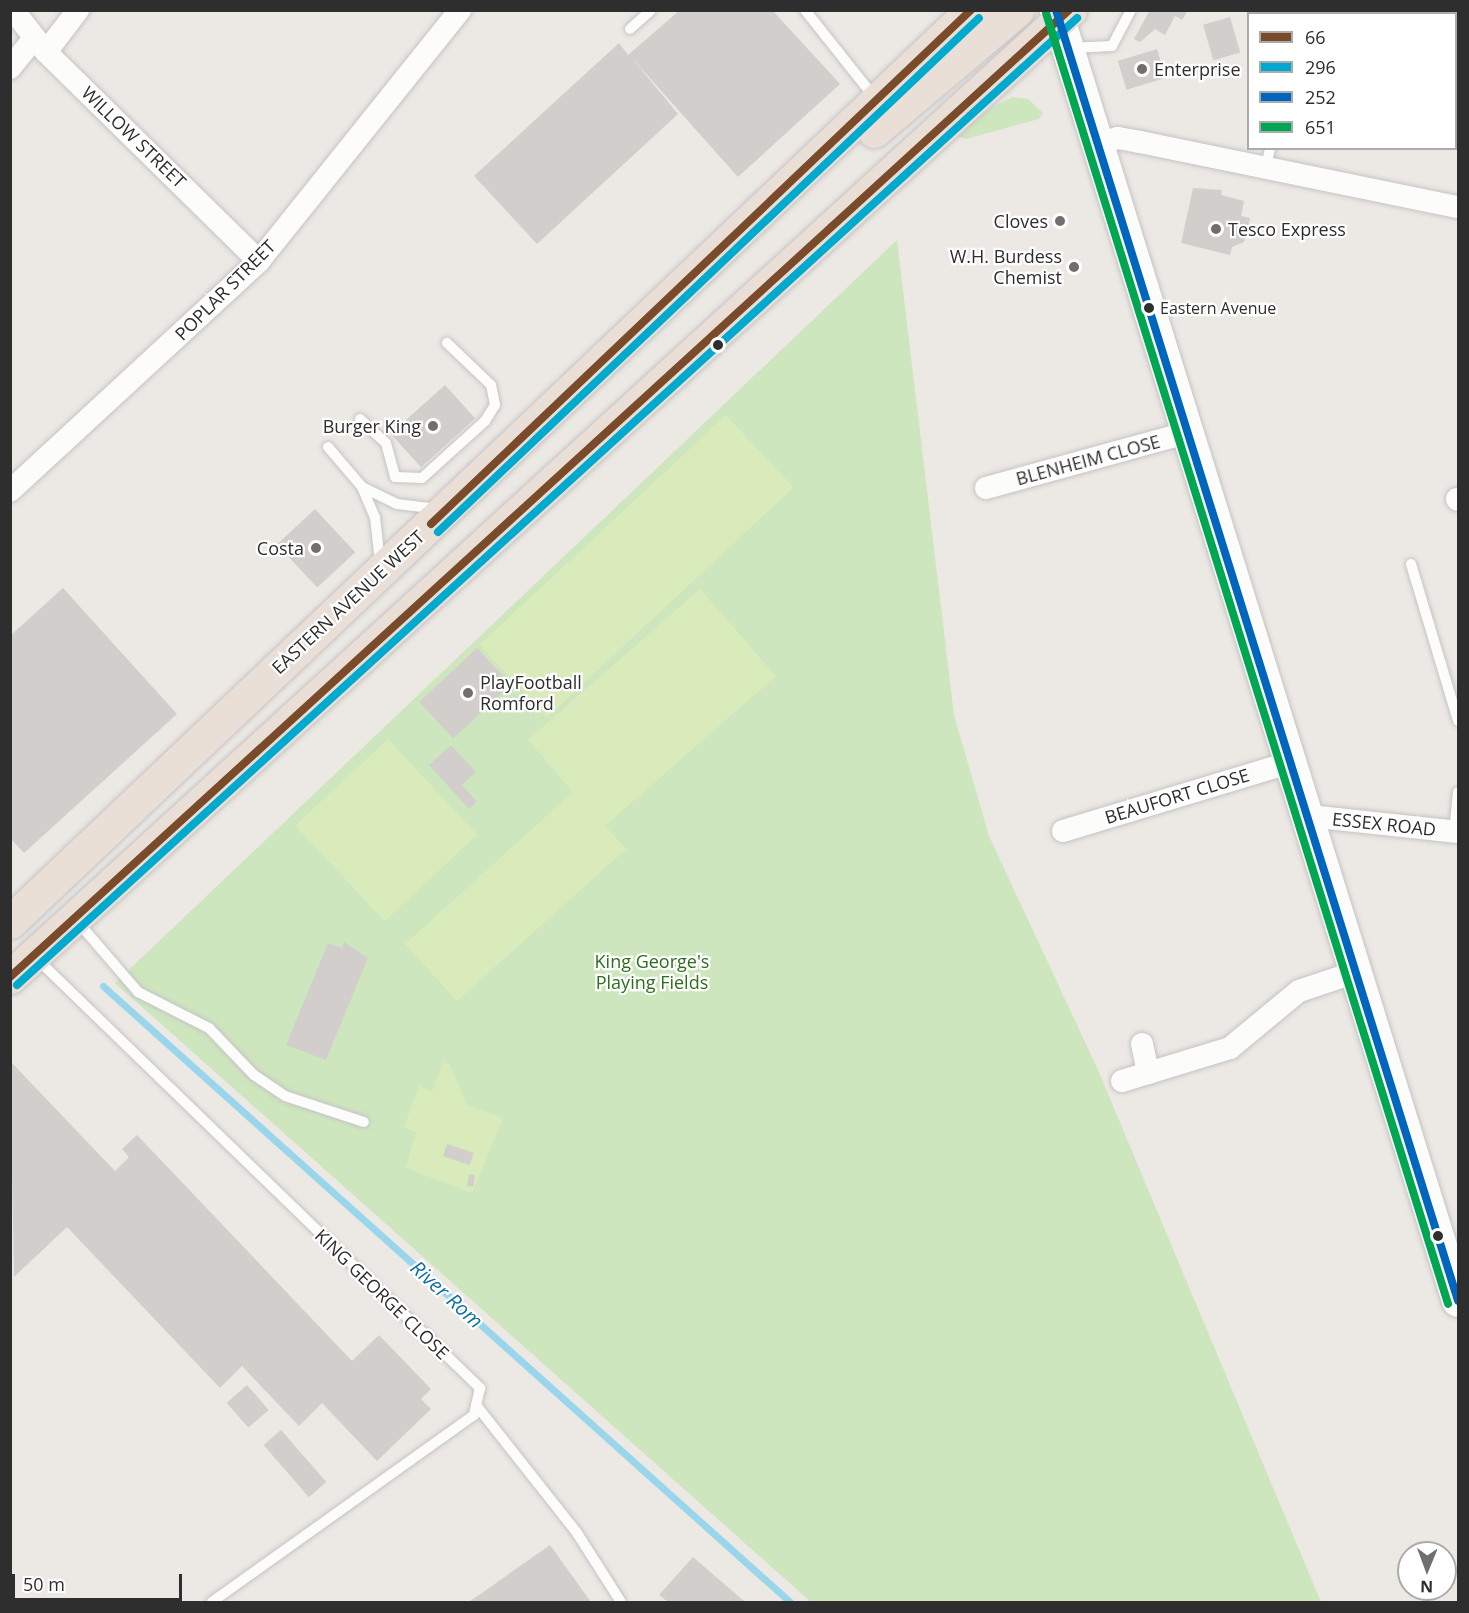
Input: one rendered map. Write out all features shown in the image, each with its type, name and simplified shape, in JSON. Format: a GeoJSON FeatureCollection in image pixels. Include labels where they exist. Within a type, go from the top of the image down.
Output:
{"type":"FeatureCollection","features":[{"type":"Feature","properties":{"kind":"highway","name":"EASTERN AVENUE WEST"},"geometry":{"type":"LineString","coordinates":[[10,922],[972,10]]}},
{"type":"Feature","properties":{"kind":"highway"},"geometry":{"type":"LineString","coordinates":[[815,159],[856,147],[1017,10]]}},
{"type":"Feature","properties":{"kind":"highway"},"geometry":{"type":"LineString","coordinates":[[22,967],[1057,20]]}},
{"type":"Feature","properties":{"kind":"street","name":"WILLOW STREET"},"geometry":{"type":"LineString","coordinates":[[13,10],[40,45],[259,261]]}},
{"type":"Feature","properties":{"kind":"street"},"geometry":{"type":"LineString","coordinates":[[10,68],[40,45],[78,10]]}},
{"type":"Feature","properties":{"kind":"street","name":"POPLAR STREET"},"geometry":{"type":"LineString","coordinates":[[10,491],[259,261],[460,10]]}},
{"type":"Feature","properties":{"kind":"street"},"geometry":{"type":"LineString","coordinates":[[1057,20],[1190,432],[1458,1301]]}},
{"type":"Feature","properties":{"kind":"street"},"geometry":{"type":"LineString","coordinates":[[1097,144],[1118,138],[1268,157],[1458,207]]}},
{"type":"Feature","properties":{"kind":"street","name":"BLENHEIM CLOSE"},"geometry":{"type":"LineString","coordinates":[[986,488],[1190,432]]}},
{"type":"Feature","properties":{"kind":"street","name":"BEAUFORT CLOSE"},"geometry":{"type":"LineString","coordinates":[[1063,831],[1292,762]]}},
{"type":"Feature","properties":{"kind":"street","name":"ESSEX ROAD"},"geometry":{"type":"LineString","coordinates":[[1309,816],[1456,832]]}},
{"type":"Feature","properties":{"kind":"street"},"geometry":{"type":"LineString","coordinates":[[1122,1081],[1230,1048],[1299,991],[1356,972]]}},
{"type":"Feature","properties":{"kind":"street"},"geometry":{"type":"LineString","coordinates":[[1142,1044],[1148,1073]]}},
{"type":"Feature","properties":{"kind":"lane"},"geometry":{"type":"LineString","coordinates":[[630,29],[651,10]]}},
{"type":"Feature","properties":{"kind":"lane"},"geometry":{"type":"LineString","coordinates":[[805,10],[877,101]]}},
{"type":"Feature","properties":{"kind":"lane"},"geometry":{"type":"LineString","coordinates":[[1057,20],[1112,46],[1131,10]]}},
{"type":"Feature","properties":{"kind":"lane"},"geometry":{"type":"LineString","coordinates":[[360,419],[386,443],[394,477],[422,478],[485,421],[495,405],[491,385],[447,343]]}},
{"type":"Feature","properties":{"kind":"lane"},"geometry":{"type":"LineString","coordinates":[[328,447],[362,487],[375,517],[380,571]]}},
{"type":"Feature","properties":{"kind":"lane"},"geometry":{"type":"LineString","coordinates":[[362,487],[397,504],[446,509]]}},
{"type":"Feature","properties":{"kind":"lane"},"geometry":{"type":"LineString","coordinates":[[1411,564],[1458,721]]}},
{"type":"Feature","properties":{"kind":"lane"},"geometry":{"type":"LineString","coordinates":[[1456,832],[1458,792]]}},
{"type":"Feature","properties":{"kind":"lane"},"geometry":{"type":"LineString","coordinates":[[75,918],[138,992],[209,1028],[254,1075],[285,1096],[364,1122]]}},
{"type":"Feature","properties":{"kind":"lane","name":"KING GEORGE CLOSE"},"geometry":{"type":"LineString","coordinates":[[22,967],[480,1388],[476,1405]]}},
{"type":"Feature","properties":{"kind":"lane"},"geometry":{"type":"LineString","coordinates":[[212,1602],[474,1415],[476,1405]]}},
{"type":"Feature","properties":{"kind":"lane"},"geometry":{"type":"LineString","coordinates":[[476,1405],[570,1524],[621,1602]]}},
{"type":"Feature","properties":{"kind":"green space"},"geometry":{"type":"Polygon","coordinates":[[[1012,97],[1028,99],[1043,113],[1039,119],[966,139],[956,136],[978,115],[1012,97]]]}},
{"type":"Feature","properties":{"kind":"green space","name":"King George's Playing Fields"},"geometry":{"type":"Polygon","coordinates":[[[897,240],[954,715],[989,836],[1098,1070],[1321,1602],[811,1602],[115,983],[897,240]]]}},
{"type":"Feature","properties":{"kind":"green space"},"geometry":{"type":"Polygon","coordinates":[[[726,415],[794,487],[547,717],[480,645],[726,415]]]}},
{"type":"Feature","properties":{"kind":"green space"},"geometry":{"type":"Polygon","coordinates":[[[700,589],[776,676],[605,826],[626,849],[457,1001],[405,944],[573,792],[528,740],[700,589]]]}},
{"type":"Feature","properties":{"kind":"green space"},"geometry":{"type":"Polygon","coordinates":[[[388,739],[477,835],[384,921],[295,826],[388,739]]]}},
{"type":"Feature","properties":{"kind":"green space"},"geometry":{"type":"Polygon","coordinates":[[[443,1062],[450,1065],[467,1105],[503,1118],[472,1193],[406,1168],[416,1132],[404,1127],[419,1086],[432,1092],[443,1062]]]}},
{"type":"Feature","properties":{"kind":"building"},"geometry":{"type":"Polygon","coordinates":[[[680,10],[772,10],[840,84],[738,177],[631,57],[678,114],[537,244],[474,176],[619,43],[628,55],[680,10]]]}},
{"type":"Feature","properties":{"kind":"building"},"geometry":{"type":"Polygon","coordinates":[[[1150,10],[1188,10],[1182,20],[1175,16],[1165,35],[1155,29],[1140,42],[1134,39],[1150,10]]]}},
{"type":"Feature","properties":{"kind":"building"},"geometry":{"type":"Polygon","coordinates":[[[1230,17],[1240,53],[1213,60],[1203,25],[1230,17]]]}},
{"type":"Feature","properties":{"kind":"building","name":"Enterprise"},"geometry":{"type":"Polygon","coordinates":[[[1157,49],[1166,78],[1127,90],[1118,61],[1157,49]]]}},
{"type":"Feature","properties":{"kind":"building","name":"Tesco Express"},"geometry":{"type":"Polygon","coordinates":[[[1193,188],[1222,190],[1221,195],[1244,201],[1241,216],[1250,218],[1244,242],[1232,247],[1230,255],[1181,243],[1193,188]]]}},
{"type":"Feature","properties":{"kind":"building","name":"Burger King"},"geometry":{"type":"Polygon","coordinates":[[[445,385],[475,418],[421,467],[391,434],[445,385]]]}},
{"type":"Feature","properties":{"kind":"building","name":"Costa"},"geometry":{"type":"Polygon","coordinates":[[[315,509],[355,552],[317,588],[277,544],[315,509]]]}},
{"type":"Feature","properties":{"kind":"building"},"geometry":{"type":"Polygon","coordinates":[[[63,588],[177,714],[24,853],[10,838],[10,636],[63,588]]]}},
{"type":"Feature","properties":{"kind":"building"},"geometry":{"type":"Polygon","coordinates":[[[477,648],[511,685],[453,738],[419,702],[477,648]]]}},
{"type":"Feature","properties":{"kind":"building"},"geometry":{"type":"Polygon","coordinates":[[[451,745],[476,772],[462,785],[477,802],[469,809],[429,765],[451,745]]]}},
{"type":"Feature","properties":{"kind":"building"},"geometry":{"type":"Polygon","coordinates":[[[344,942],[368,958],[326,1060],[286,1045],[328,943],[342,948],[344,942]]]}},
{"type":"Feature","properties":{"kind":"building"},"geometry":{"type":"Polygon","coordinates":[[[10,1061],[115,1171],[129,1157],[122,1149],[137,1135],[352,1361],[379,1335],[431,1389],[421,1399],[431,1409],[377,1461],[322,1403],[299,1426],[242,1366],[220,1388],[67,1227],[14,1277],[10,1061]]]}},
{"type":"Feature","properties":{"kind":"building"},"geometry":{"type":"Polygon","coordinates":[[[447,1144],[474,1153],[470,1165],[443,1156],[447,1144]]]}},
{"type":"Feature","properties":{"kind":"building"},"geometry":{"type":"Polygon","coordinates":[[[469,1174],[475,1175],[473,1187],[467,1186],[469,1174]]]}},
{"type":"Feature","properties":{"kind":"building"},"geometry":{"type":"Polygon","coordinates":[[[247,1385],[269,1410],[248,1428],[227,1403],[247,1385]]]}},
{"type":"Feature","properties":{"kind":"building"},"geometry":{"type":"Polygon","coordinates":[[[281,1430],[326,1482],[309,1497],[264,1445],[281,1430]]]}},
{"type":"Feature","properties":{"kind":"building"},"geometry":{"type":"Polygon","coordinates":[[[550,1545],[591,1602],[469,1602],[550,1545]]]}},
{"type":"Feature","properties":{"kind":"building"},"geometry":{"type":"Polygon","coordinates":[[[693,1557],[745,1602],[668,1602],[659,1595],[693,1557]]]}},
{"type":"Feature","properties":{"kind":"waterway","name":"River Rom"},"geometry":{"type":"LineString","coordinates":[[103,986],[790,1602]]}},
{"type":"Feature","properties":{"kind":"transit line","name":"66"},"geometry":{"type":"LineString","coordinates":[[431,524],[971,10]]}},
{"type":"Feature","properties":{"kind":"transit line","name":"252"},"geometry":{"type":"LineString","coordinates":[[1056,10],[1458,1301]]}},
{"type":"Feature","properties":{"kind":"transit line","name":"66"},"geometry":{"type":"LineString","coordinates":[[10,977],[1069,10]]}},
{"type":"Feature","properties":{"kind":"transit line","name":"651"},"geometry":{"type":"LineString","coordinates":[[1046,13],[1448,1304]]}},
{"type":"Feature","properties":{"kind":"transit line","name":"296"},"geometry":{"type":"LineString","coordinates":[[438,532],[979,18]]}},
{"type":"Feature","properties":{"kind":"transit line","name":"296"},"geometry":{"type":"LineString","coordinates":[[17,985],[1077,18]]}},
{"type":"Feature","properties":{"kind":"place","name":"Enterprise"},"geometry":{"type":"Point","coordinates":[1142,69]}},
{"type":"Feature","properties":{"kind":"place","name":"Cloves"},"geometry":{"type":"Point","coordinates":[1060,221]}},
{"type":"Feature","properties":{"kind":"place","name":"Tesco Express"},"geometry":{"type":"Point","coordinates":[1216,229]}},
{"type":"Feature","properties":{"kind":"place","name":"W.H. Burdess Chemist"},"geometry":{"type":"Point","coordinates":[1074,267]}},
{"type":"Feature","properties":{"kind":"place","name":"Eastern Avenue"},"geometry":{"type":"Point","coordinates":[1149,308]}},
{"type":"Feature","properties":{"kind":"place","name":"Burger King"},"geometry":{"type":"Point","coordinates":[433,426]}},
{"type":"Feature","properties":{"kind":"place","name":"Costa"},"geometry":{"type":"Point","coordinates":[316,548]}},
{"type":"Feature","properties":{"kind":"place","name":"PlayFootball Romford"},"geometry":{"type":"Point","coordinates":[468,693]}}]}
